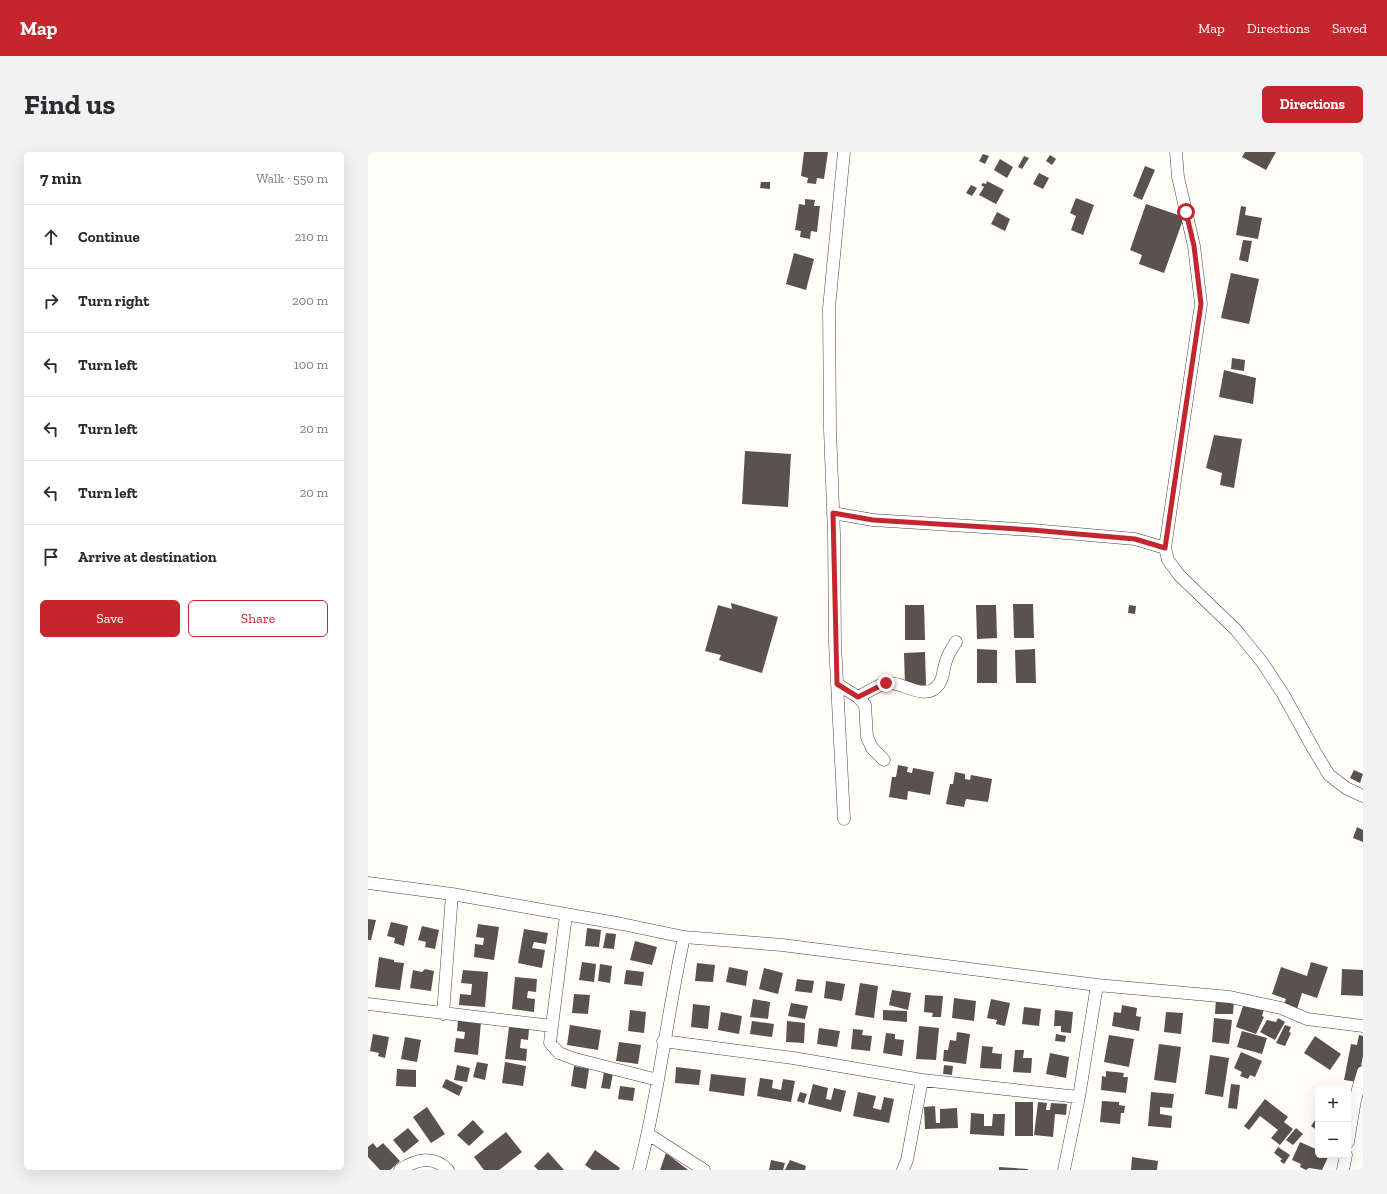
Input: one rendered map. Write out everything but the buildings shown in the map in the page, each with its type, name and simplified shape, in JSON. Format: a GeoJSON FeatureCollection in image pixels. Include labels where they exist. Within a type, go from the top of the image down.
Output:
{"type":"FeatureCollection","features":[{"type":"Feature","properties":{"kind":"street"},"geometry":{"type":"LineString","coordinates":[[844,152],[830,280],[829,308],[837,684],[844,819]]}},
{"type":"Feature","properties":{"kind":"street"},"geometry":{"type":"LineString","coordinates":[[1176,152],[1178,177],[1194,246],[1201,304],[1165,548],[1168,560],[1179,574],[1236,630],[1262,662],[1283,694],[1329,774],[1346,788],[1363,796]]}},
{"type":"Feature","properties":{"kind":"street"},"geometry":{"type":"LineString","coordinates":[[833,513],[873,520],[1032,530],[1135,539],[1165,548]]}},
{"type":"Feature","properties":{"kind":"street"},"geometry":{"type":"LineString","coordinates":[[858,697],[886,683],[894,682],[915,691],[930,691],[938,686],[943,677],[946,660],[956,642]]}},
{"type":"Feature","properties":{"kind":"street"},"geometry":{"type":"LineString","coordinates":[[837,684],[858,697],[865,705],[867,737],[872,748],[884,760]]}},
{"type":"Feature","properties":{"kind":"street"},"geometry":{"type":"LineString","coordinates":[[368,883],[452,894],[622,924],[684,937],[782,945],[1097,985],[1230,997],[1281,1008],[1307,1019],[1363,1026]]}},
{"type":"Feature","properties":{"kind":"street"},"geometry":{"type":"LineString","coordinates":[[443,1014],[452,894]]}},
{"type":"Feature","properties":{"kind":"street"},"geometry":{"type":"LineString","coordinates":[[566,915],[550,1043],[559,1053],[575,1059],[658,1080]]}},
{"type":"Feature","properties":{"kind":"street"},"geometry":{"type":"LineString","coordinates":[[639,1170],[648,1134],[658,1080],[663,1041],[684,937]]}},
{"type":"Feature","properties":{"kind":"street"},"geometry":{"type":"LineString","coordinates":[[1064,1170],[1079,1097],[1097,985]]}},
{"type":"Feature","properties":{"kind":"street"},"geometry":{"type":"LineString","coordinates":[[368,1004],[552,1026]]}},
{"type":"Feature","properties":{"kind":"street"},"geometry":{"type":"LineString","coordinates":[[663,1041],[793,1058],[922,1080],[1079,1097]]}},
{"type":"Feature","properties":{"kind":"street"},"geometry":{"type":"LineString","coordinates":[[1351,1124],[1355,1100],[1363,1072]]}},
{"type":"Feature","properties":{"kind":"street"},"geometry":{"type":"LineString","coordinates":[[903,1170],[908,1160],[922,1080]]}},
{"type":"Feature","properties":{"kind":"street"},"geometry":{"type":"LineString","coordinates":[[648,1134],[704,1170]]}},
{"type":"Feature","properties":{"kind":"street"},"geometry":{"type":"LineString","coordinates":[[1343,1170],[1345,1158]]}},
{"type":"Feature","properties":{"kind":"street"},"geometry":{"type":"LineString","coordinates":[[400,1170],[410,1163],[427,1160],[437,1162],[448,1170]]}},
{"type":"Feature","properties":{"kind":"route"},"geometry":{"type":"LineString","coordinates":[[886,683],[858,697],[837,684],[833,513],[873,520],[1032,530],[1135,539],[1165,548],[1201,304],[1194,246],[1186,212]]}}]}
